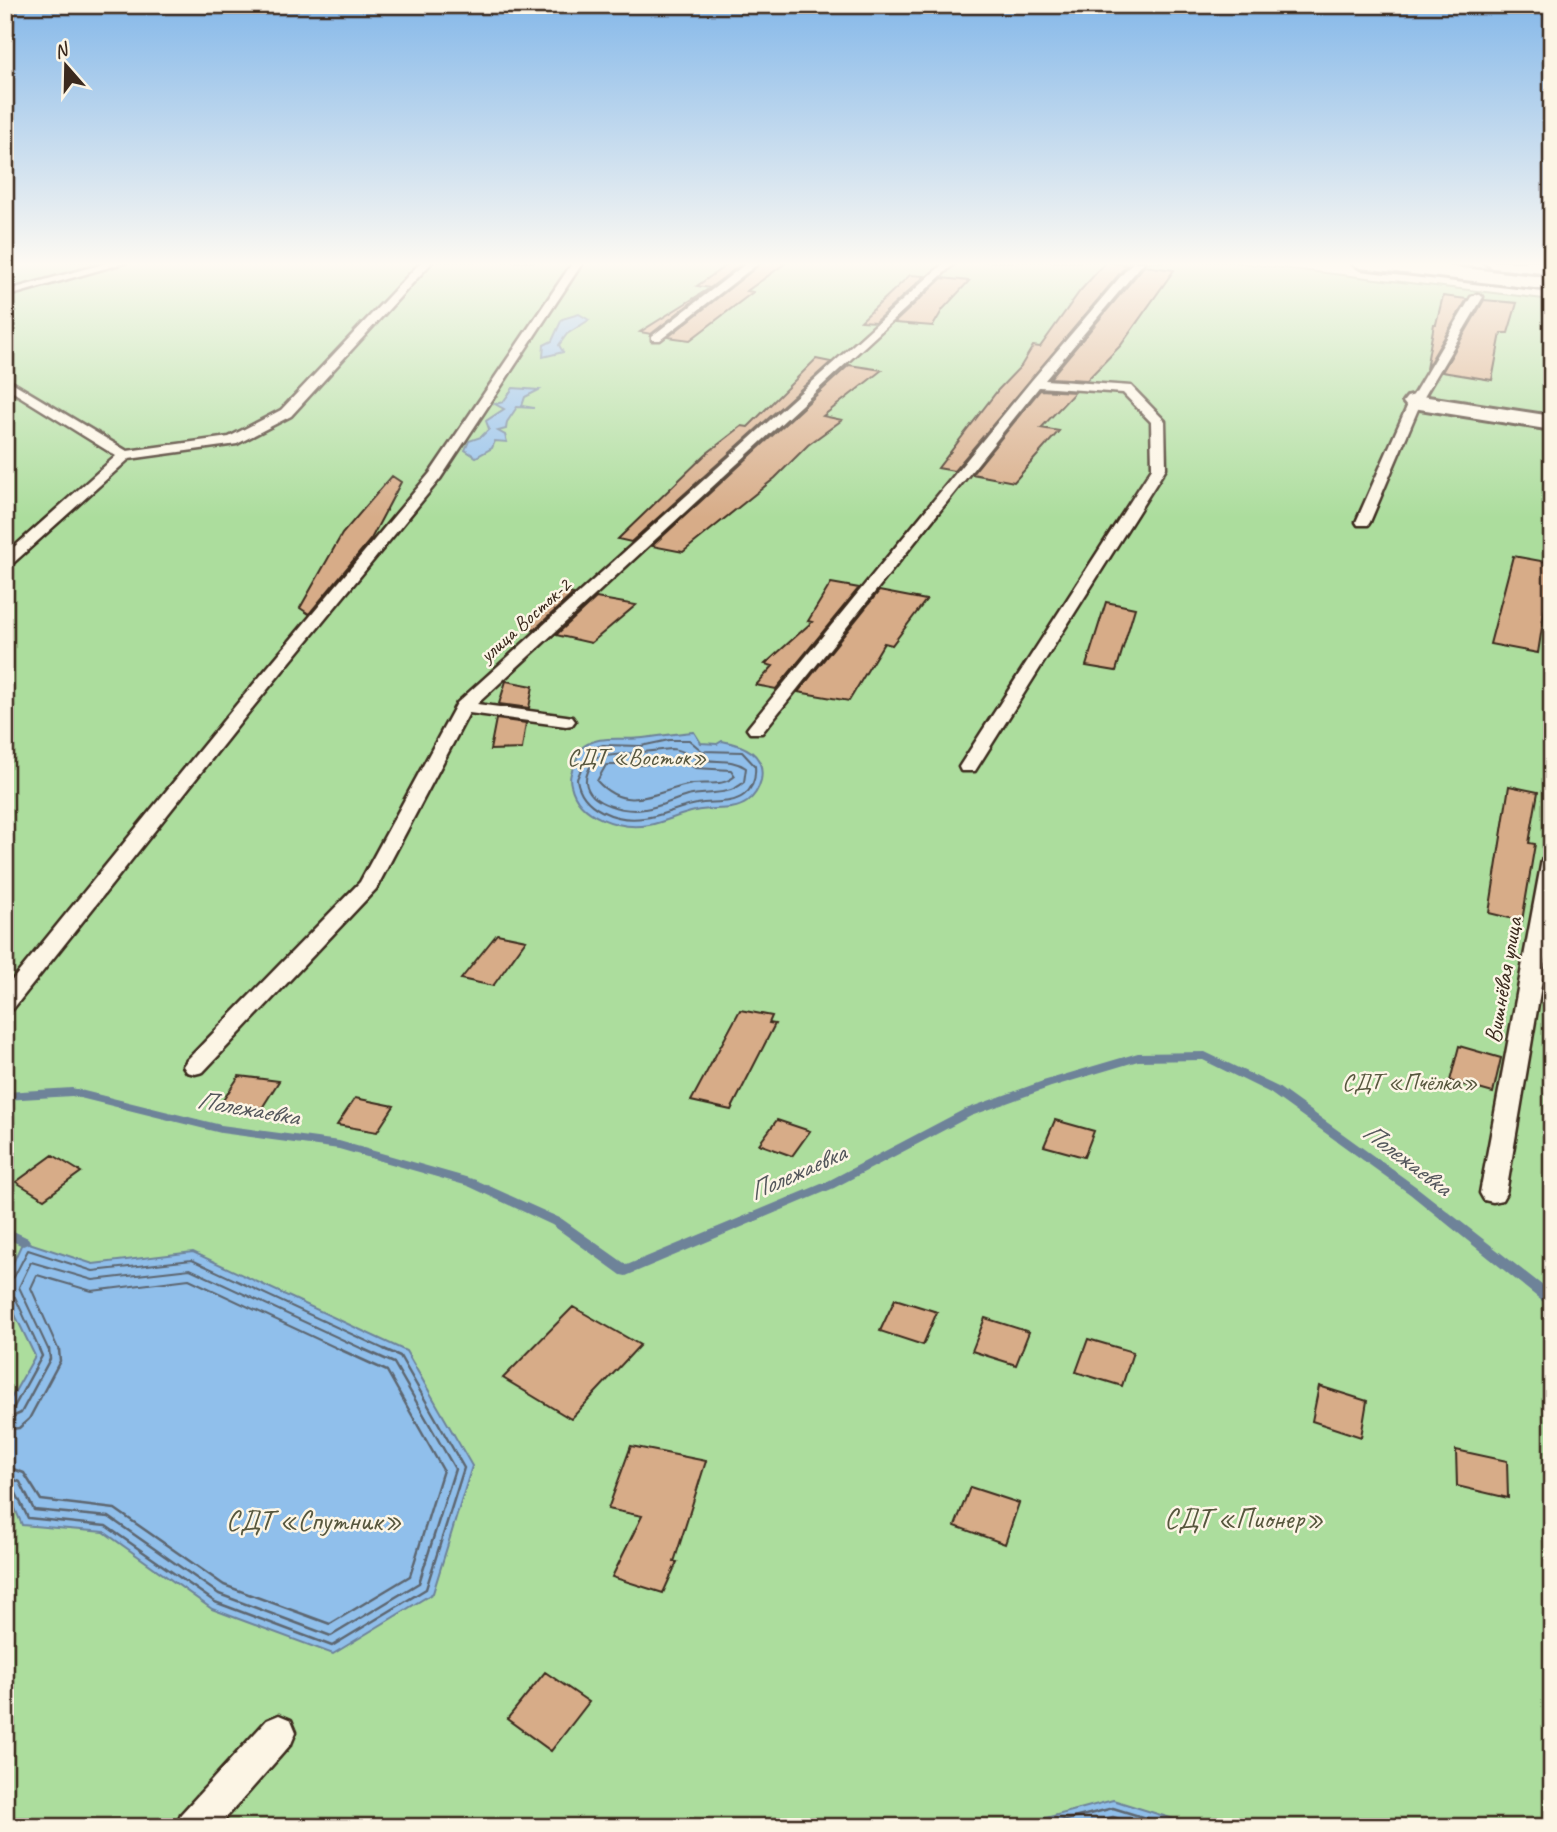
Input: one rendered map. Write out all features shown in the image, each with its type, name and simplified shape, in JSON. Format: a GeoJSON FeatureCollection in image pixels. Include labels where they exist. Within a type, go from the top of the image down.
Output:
{"type":"FeatureCollection","features":[{"type":"Feature","properties":{"kind":"main road"},"geometry":{"type":"LineString","coordinates":[[1415,402],[1552,423]]}},
{"type":"Feature","properties":{"kind":"lane"},"geometry":{"type":"LineString","coordinates":[[5,563],[125,455],[233,442],[286,413],[347,347]]}},
{"type":"Feature","properties":{"kind":"lane"},"geometry":{"type":"LineString","coordinates":[[5,1004],[234,718],[435,476],[521,347]]}},
{"type":"Feature","properties":{"kind":"lane","name":"улица Восток-2"},"geometry":{"type":"LineString","coordinates":[[195,1066],[369,885],[463,708],[857,347]]}},
{"type":"Feature","properties":{"kind":"lane"},"geometry":{"type":"LineString","coordinates":[[756,729],[1066,347]]}},
{"type":"Feature","properties":{"kind":"lane"},"geometry":{"type":"LineString","coordinates":[[1363,522],[1415,402],[1447,347]]}},
{"type":"Feature","properties":{"kind":"lane"},"geometry":{"type":"LineString","coordinates":[[968,767],[1159,468],[1158,421],[1127,389],[1035,383]]}},
{"type":"Feature","properties":{"kind":"lane"},"geometry":{"type":"LineString","coordinates":[[8,387],[125,455]]}},
{"type":"Feature","properties":{"kind":"lane"},"geometry":{"type":"LineString","coordinates":[[463,708],[566,721]]}},
{"type":"Feature","properties":{"kind":"lane","name":"Вишнёвая улица"},"geometry":{"type":"LineString","coordinates":[[1493,1193],[1552,860]]}},
{"type":"Feature","properties":{"kind":"lane"},"geometry":{"type":"LineString","coordinates":[[194,1827],[279,1732]]}},
{"type":"Feature","properties":{"kind":"green space"},"geometry":{"type":"Polygon","coordinates":[[[5,347],[1552,347],[1552,1827],[5,1827],[5,347]]]}},
{"type":"Feature","properties":{"kind":"water"},"geometry":{"type":"Polygon","coordinates":[[[544,347],[560,347],[563,352],[543,357],[544,347]]]}},
{"type":"Feature","properties":{"kind":"water"},"geometry":{"type":"Polygon","coordinates":[[[513,388],[539,390],[525,397],[522,406],[534,408],[517,407],[507,422],[506,429],[498,431],[505,435],[507,442],[495,441],[492,448],[476,457],[465,450],[469,441],[481,437],[489,429],[486,421],[504,409],[495,404],[503,402],[513,388]]]}},
{"type":"Feature","properties":{"kind":"water"},"geometry":{"type":"Polygon","coordinates":[[[694,732],[701,743],[730,743],[745,748],[756,757],[762,771],[761,780],[756,792],[747,802],[735,807],[695,811],[655,824],[638,826],[602,819],[591,813],[575,796],[570,776],[579,750],[586,745],[602,740],[694,732]]]}},
{"type":"Feature","properties":{"kind":"water"},"geometry":{"type":"Polygon","coordinates":[[[23,1241],[93,1264],[193,1252],[406,1351],[472,1466],[433,1593],[333,1654],[212,1609],[104,1532],[22,1525],[5,1485],[5,1409],[35,1356],[5,1294],[5,1280],[23,1241]]]}},
{"type":"Feature","properties":{"kind":"water"},"geometry":{"type":"Polygon","coordinates":[[[1113,1800],[1199,1827],[1041,1827],[1042,1819],[1113,1800]]]}},
{"type":"Feature","properties":{"kind":"building"},"geometry":{"type":"Polygon","coordinates":[[[1032,347],[1058,347],[954,471],[938,468],[998,390],[1021,366],[1032,347]]]}},
{"type":"Feature","properties":{"kind":"building"},"geometry":{"type":"Polygon","coordinates":[[[1076,347],[1119,347],[1087,380],[1050,378],[1076,347]]]}},
{"type":"Feature","properties":{"kind":"building"},"geometry":{"type":"Polygon","coordinates":[[[1430,347],[1439,347],[1426,369],[1430,347]]]}},
{"type":"Feature","properties":{"kind":"building"},"geometry":{"type":"Polygon","coordinates":[[[1456,347],[1498,347],[1492,380],[1442,372],[1456,347]]]}},
{"type":"Feature","properties":{"kind":"building"},"geometry":{"type":"Polygon","coordinates":[[[816,359],[831,362],[631,542],[618,539],[706,454],[742,426],[748,427],[816,359]]]}},
{"type":"Feature","properties":{"kind":"building"},"geometry":{"type":"Polygon","coordinates":[[[849,365],[882,370],[823,416],[842,420],[808,445],[775,478],[683,552],[652,546],[849,365]]]}},
{"type":"Feature","properties":{"kind":"building"},"geometry":{"type":"Polygon","coordinates":[[[1040,390],[1075,392],[1041,428],[1059,431],[1014,482],[972,474],[1040,390]]]}},
{"type":"Feature","properties":{"kind":"building"},"geometry":{"type":"Polygon","coordinates":[[[392,476],[401,482],[371,539],[309,614],[300,608],[342,534],[392,476]]]}},
{"type":"Feature","properties":{"kind":"building"},"geometry":{"type":"Polygon","coordinates":[[[1513,556],[1552,563],[1538,653],[1490,644],[1513,556]]]}},
{"type":"Feature","properties":{"kind":"building"},"geometry":{"type":"Polygon","coordinates":[[[831,583],[859,588],[776,689],[756,685],[773,666],[765,664],[812,622],[808,621],[831,583]]]}},
{"type":"Feature","properties":{"kind":"building"},"geometry":{"type":"Polygon","coordinates":[[[879,591],[926,600],[892,645],[884,643],[849,701],[798,692],[879,591]]]}},
{"type":"Feature","properties":{"kind":"building"},"geometry":{"type":"Polygon","coordinates":[[[562,592],[573,594],[534,630],[526,628],[562,592]]]}},
{"type":"Feature","properties":{"kind":"building"},"geometry":{"type":"Polygon","coordinates":[[[596,598],[636,605],[591,643],[556,635],[596,598]]]}},
{"type":"Feature","properties":{"kind":"building"},"geometry":{"type":"Polygon","coordinates":[[[1106,602],[1135,608],[1116,671],[1086,666],[1106,602]]]}},
{"type":"Feature","properties":{"kind":"building"},"geometry":{"type":"Polygon","coordinates":[[[506,681],[533,686],[529,708],[499,704],[506,681]]]}},
{"type":"Feature","properties":{"kind":"building"},"geometry":{"type":"Polygon","coordinates":[[[496,719],[526,723],[522,749],[490,750],[496,719]]]}},
{"type":"Feature","properties":{"kind":"building"},"geometry":{"type":"Polygon","coordinates":[[[1509,786],[1538,792],[1529,843],[1535,844],[1522,921],[1489,913],[1509,786]]]}},
{"type":"Feature","properties":{"kind":"building"},"geometry":{"type":"Polygon","coordinates":[[[497,934],[526,940],[493,986],[461,979],[497,934]]]}},
{"type":"Feature","properties":{"kind":"building"},"geometry":{"type":"Polygon","coordinates":[[[740,1010],[772,1016],[769,1023],[775,1024],[731,1110],[691,1101],[740,1010]]]}},
{"type":"Feature","properties":{"kind":"building"},"geometry":{"type":"Polygon","coordinates":[[[1459,1046],[1501,1058],[1493,1093],[1450,1081],[1459,1046]]]}},
{"type":"Feature","properties":{"kind":"building"},"geometry":{"type":"Polygon","coordinates":[[[239,1076],[279,1081],[262,1108],[222,1102],[239,1076]]]}},
{"type":"Feature","properties":{"kind":"building"},"geometry":{"type":"Polygon","coordinates":[[[355,1098],[394,1106],[377,1132],[337,1125],[355,1098]]]}},
{"type":"Feature","properties":{"kind":"building"},"geometry":{"type":"Polygon","coordinates":[[[777,1120],[810,1131],[792,1156],[759,1144],[777,1120]]]}},
{"type":"Feature","properties":{"kind":"building"},"geometry":{"type":"Polygon","coordinates":[[[1055,1120],[1094,1131],[1084,1157],[1044,1146],[1055,1120]]]}},
{"type":"Feature","properties":{"kind":"building"},"geometry":{"type":"Polygon","coordinates":[[[53,1155],[81,1172],[44,1199],[16,1182],[53,1155]]]}},
{"type":"Feature","properties":{"kind":"building"},"geometry":{"type":"Polygon","coordinates":[[[895,1299],[937,1312],[923,1345],[880,1331],[895,1299]]]}},
{"type":"Feature","properties":{"kind":"building"},"geometry":{"type":"Polygon","coordinates":[[[573,1307],[640,1345],[571,1419],[503,1378],[573,1307]]]}},
{"type":"Feature","properties":{"kind":"building"},"geometry":{"type":"Polygon","coordinates":[[[985,1318],[1029,1332],[1016,1365],[972,1351],[985,1318]]]}},
{"type":"Feature","properties":{"kind":"building"},"geometry":{"type":"Polygon","coordinates":[[[1088,1339],[1133,1352],[1122,1386],[1076,1372],[1088,1339]]]}},
{"type":"Feature","properties":{"kind":"building"},"geometry":{"type":"Polygon","coordinates":[[[1319,1386],[1367,1401],[1361,1437],[1312,1421],[1319,1386]]]}},
{"type":"Feature","properties":{"kind":"building"},"geometry":{"type":"Polygon","coordinates":[[[631,1446],[706,1461],[674,1562],[677,1562],[663,1593],[612,1577],[642,1516],[608,1509],[631,1446]]]}},
{"type":"Feature","properties":{"kind":"building"},"geometry":{"type":"Polygon","coordinates":[[[1456,1450],[1507,1461],[1508,1498],[1457,1486],[1456,1450]]]}},
{"type":"Feature","properties":{"kind":"building"},"geometry":{"type":"Polygon","coordinates":[[[970,1487],[1019,1503],[1005,1544],[955,1526],[970,1487]]]}},
{"type":"Feature","properties":{"kind":"building"},"geometry":{"type":"Polygon","coordinates":[[[545,1672],[589,1702],[551,1751],[507,1719],[545,1672]]]}},
{"type":"Feature","properties":{"kind":"waterway","name":"Полежаевка"},"geometry":{"type":"LineString","coordinates":[[5,1096],[72,1092],[221,1129],[339,1145],[472,1183],[557,1222],[626,1271],[830,1185],[967,1113],[1047,1084],[1138,1057],[1205,1056],[1274,1090],[1414,1191],[1552,1301]]}},
{"type":"Feature","properties":{"kind":"waterway","name":"Полежаевка"},"geometry":{"type":"LineString","coordinates":[[5,1232],[23,1241]]}},
{"type":"Feature","properties":{"kind":"park label","name":"СДТ «Восток»"},"geometry":{"type":"Point","coordinates":[637,757]}},
{"type":"Feature","properties":{"kind":"park label","name":"СДТ «Пчёлка»"},"geometry":{"type":"Point","coordinates":[1410,1082]}},
{"type":"Feature","properties":{"kind":"park label","name":"СДТ «Пионер»"},"geometry":{"type":"Point","coordinates":[1244,1518]}},
{"type":"Feature","properties":{"kind":"park label","name":"СДТ «Спутник»"},"geometry":{"type":"Point","coordinates":[314,1520]}}]}
